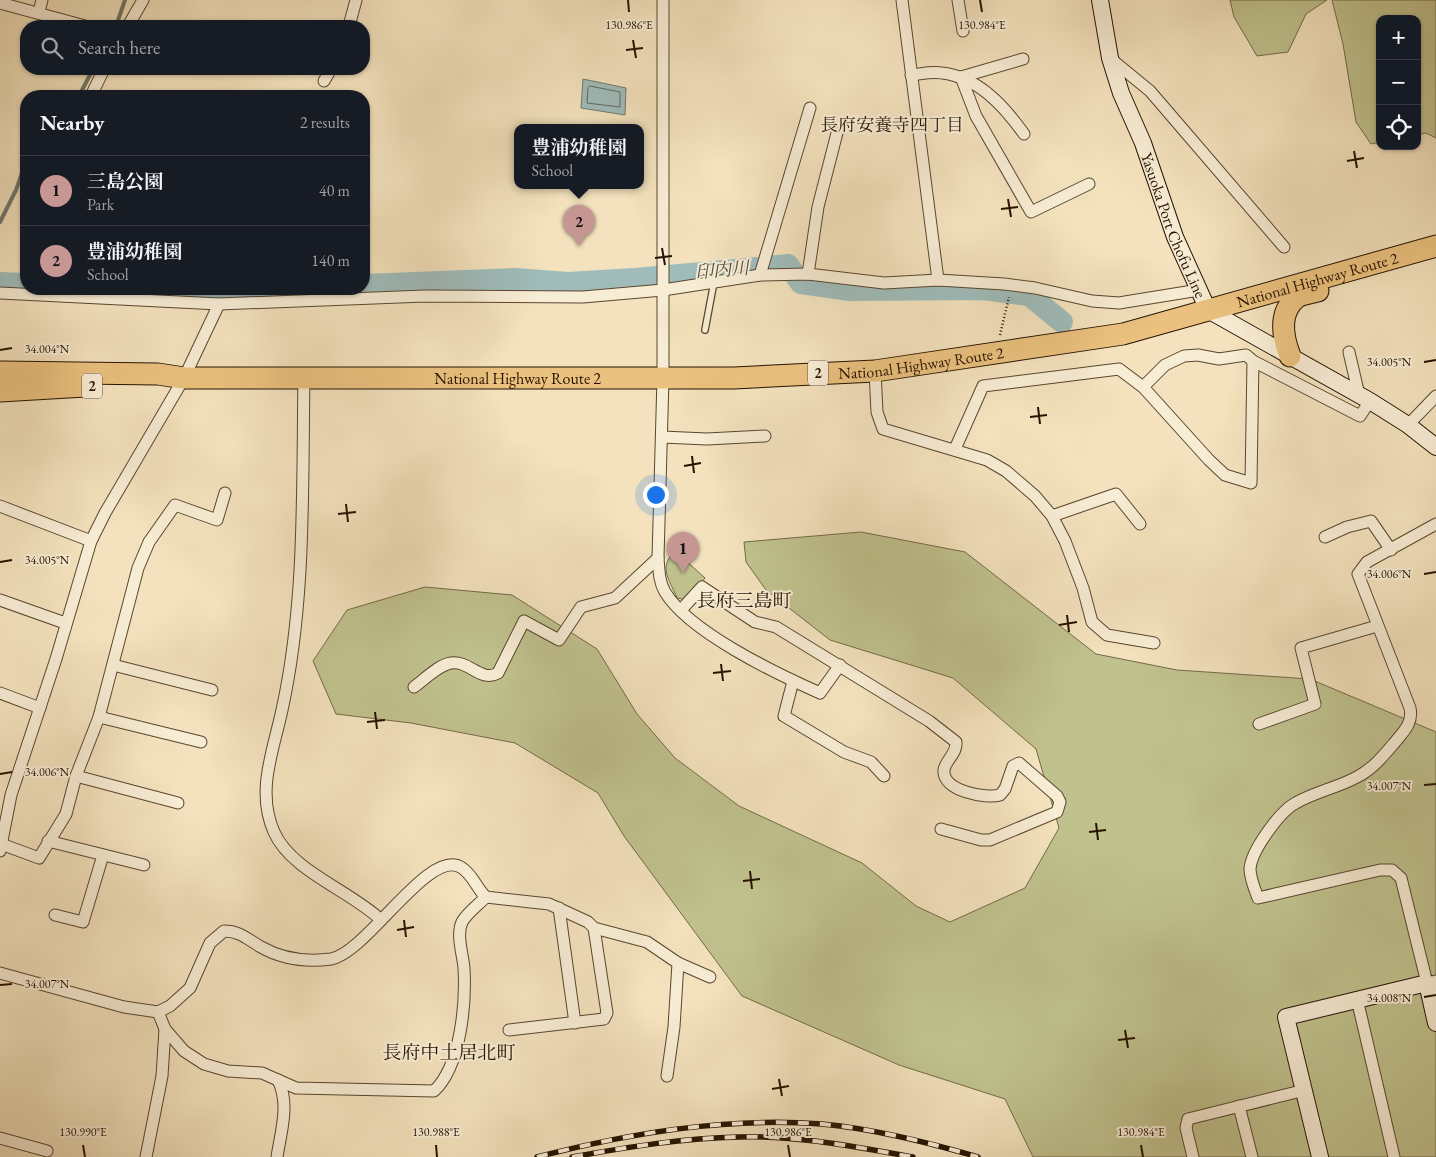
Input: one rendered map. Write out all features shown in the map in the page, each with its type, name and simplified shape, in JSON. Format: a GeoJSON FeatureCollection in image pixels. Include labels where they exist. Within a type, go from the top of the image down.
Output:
{"type":"FeatureCollection","features":[{"type":"Feature","properties":{"kind":"highway","name":"National Highway Route 2"},"geometry":{"type":"LineString","coordinates":[[0,372],[158,374],[184,378],[734,378],[876,371],[1123,334],[1436,246]]}},
{"type":"Feature","properties":{"kind":"highway"},"geometry":{"type":"LineString","coordinates":[[1290,356],[1284,341],[1283,324],[1288,308],[1292,303],[1297,298],[1340,283],[1369,265]]}},
{"type":"Feature","properties":{"kind":"highway","name":"National Highway Route 2"},"geometry":{"type":"LineString","coordinates":[[0,391],[158,383],[184,378]]}},
{"type":"Feature","properties":{"kind":"main road","name":"Yasuoka Port Chofu Line"},"geometry":{"type":"LineString","coordinates":[[1100,0],[1110,58],[1175,237],[1208,310],[1365,398],[1408,425],[1436,447]]}},
{"type":"Feature","properties":{"kind":"main road"},"geometry":{"type":"LineString","coordinates":[[1320,1157],[1286,1016],[1431,982],[1436,1022]]}},
{"type":"Feature","properties":{"kind":"street"},"geometry":{"type":"LineString","coordinates":[[38,12],[42,0]]}},
{"type":"Feature","properties":{"kind":"street"},"geometry":{"type":"LineString","coordinates":[[131,20],[143,0]]}},
{"type":"Feature","properties":{"kind":"street"},"geometry":{"type":"LineString","coordinates":[[351,20],[356,0]]}},
{"type":"Feature","properties":{"kind":"street"},"geometry":{"type":"LineString","coordinates":[[663,0],[663,378],[658,558],[660,581],[665,592],[681,610],[714,636],[752,660],[793,681],[820,693],[840,665]]}},
{"type":"Feature","properties":{"kind":"street"},"geometry":{"type":"LineString","coordinates":[[902,0],[938,280]]}},
{"type":"Feature","properties":{"kind":"street"},"geometry":{"type":"LineString","coordinates":[[958,0],[963,31]]}},
{"type":"Feature","properties":{"kind":"street"},"geometry":{"type":"LineString","coordinates":[[0,3],[65,20]]}},
{"type":"Feature","properties":{"kind":"street"},"geometry":{"type":"LineString","coordinates":[[961,77],[1023,58]]}},
{"type":"Feature","properties":{"kind":"street"},"geometry":{"type":"LineString","coordinates":[[1110,58],[1150,91],[1284,246]]}},
{"type":"Feature","properties":{"kind":"street"},"geometry":{"type":"LineString","coordinates":[[911,75],[941,72],[961,77],[983,88],[1012,117],[1024,134]]}},
{"type":"Feature","properties":{"kind":"street"},"geometry":{"type":"LineString","coordinates":[[94,90],[101,75]]}},
{"type":"Feature","properties":{"kind":"street"},"geometry":{"type":"LineString","coordinates":[[324,80],[327,75]]}},
{"type":"Feature","properties":{"kind":"street"},"geometry":{"type":"LineString","coordinates":[[961,77],[976,116],[1030,212],[1089,184]]}},
{"type":"Feature","properties":{"kind":"street"},"geometry":{"type":"LineString","coordinates":[[762,270],[810,108]]}},
{"type":"Feature","properties":{"kind":"street"},"geometry":{"type":"LineString","coordinates":[[799,275],[837,133]]}},
{"type":"Feature","properties":{"kind":"street"},"geometry":{"type":"LineString","coordinates":[[88,295],[219,304],[425,296],[583,297],[663,284],[714,282],[762,270],[884,283],[938,280],[1035,288],[1092,301],[1119,303],[1199,290]]}},
{"type":"Feature","properties":{"kind":"street"},"geometry":{"type":"LineString","coordinates":[[0,293],[20,292]]}},
{"type":"Feature","properties":{"kind":"street"},"geometry":{"type":"LineString","coordinates":[[219,304],[184,378],[105,513],[91,541],[40,708],[11,795],[0,847],[39,858],[66,814],[76,776],[99,717],[138,568],[149,542],[175,504],[217,520],[225,493]]}},
{"type":"Feature","properties":{"kind":"street"},"geometry":{"type":"LineString","coordinates":[[1146,384],[1165,366],[1184,356],[1198,355],[1219,358],[1246,355],[1253,361],[1360,416],[1365,398],[1349,352]]}},
{"type":"Feature","properties":{"kind":"street"},"geometry":{"type":"LineString","coordinates":[[955,449],[983,386],[1119,369],[1146,384],[1220,470],[1225,474],[1251,483],[1253,361]]}},
{"type":"Feature","properties":{"kind":"street"},"geometry":{"type":"LineString","coordinates":[[876,371],[877,412],[879,424],[883,429],[987,460],[1006,472],[1035,496],[1052,516],[1065,541],[1079,578],[1092,622],[1107,635],[1154,643]]}},
{"type":"Feature","properties":{"kind":"street"},"geometry":{"type":"LineString","coordinates":[[304,378],[300,590],[283,710],[270,761],[265,792],[267,813],[275,834],[284,849],[304,865],[368,908],[381,920]]}},
{"type":"Feature","properties":{"kind":"street"},"geometry":{"type":"LineString","coordinates":[[1408,425],[1436,396]]}},
{"type":"Feature","properties":{"kind":"street"},"geometry":{"type":"LineString","coordinates":[[662,437],[707,439],[765,436]]}},
{"type":"Feature","properties":{"kind":"street"},"geometry":{"type":"LineString","coordinates":[[1052,516],[1116,494],[1140,524]]}},
{"type":"Feature","properties":{"kind":"street"},"geometry":{"type":"LineString","coordinates":[[0,506],[91,541]]}},
{"type":"Feature","properties":{"kind":"street"},"geometry":{"type":"LineString","coordinates":[[1325,537],[1347,527],[1371,521],[1391,550]]}},
{"type":"Feature","properties":{"kind":"street"},"geometry":{"type":"LineString","coordinates":[[1431,982],[1401,878],[1392,870],[1380,870],[1258,898],[1250,870],[1252,859],[1269,830],[1285,812],[1294,804],[1356,777],[1374,766],[1408,727],[1411,714],[1410,708],[1358,574],[1367,562],[1436,524]]}},
{"type":"Feature","properties":{"kind":"street"},"geometry":{"type":"LineString","coordinates":[[414,687],[446,664],[453,662],[492,677],[498,673],[524,621],[559,640],[581,607],[615,598],[658,558]]}},
{"type":"Feature","properties":{"kind":"street"},"geometry":{"type":"LineString","coordinates":[[681,610],[702,587],[755,622],[776,627],[840,665],[950,735],[956,742],[956,749],[944,770],[945,778],[951,785],[983,796],[1000,795],[1005,789],[1012,766],[1019,763],[1057,796],[1060,802],[1057,812],[990,840],[981,840],[941,829]]}},
{"type":"Feature","properties":{"kind":"street"},"geometry":{"type":"LineString","coordinates":[[0,600],[65,623]]}},
{"type":"Feature","properties":{"kind":"street"},"geometry":{"type":"LineString","coordinates":[[1260,724],[1315,704],[1301,648],[1377,626]]}},
{"type":"Feature","properties":{"kind":"street"},"geometry":{"type":"LineString","coordinates":[[113,665],[212,690]]}},
{"type":"Feature","properties":{"kind":"street"},"geometry":{"type":"LineString","coordinates":[[793,681],[784,716],[844,752],[871,762],[884,776]]}},
{"type":"Feature","properties":{"kind":"street"},"geometry":{"type":"LineString","coordinates":[[0,693],[40,708]]}},
{"type":"Feature","properties":{"kind":"street"},"geometry":{"type":"LineString","coordinates":[[99,717],[201,742]]}},
{"type":"Feature","properties":{"kind":"street"},"geometry":{"type":"LineString","coordinates":[[76,776],[178,803]]}},
{"type":"Feature","properties":{"kind":"street"},"geometry":{"type":"LineString","coordinates":[[48,841],[144,865]]}},
{"type":"Feature","properties":{"kind":"street"},"geometry":{"type":"LineString","coordinates":[[55,915],[83,922],[103,855]]}},
{"type":"Feature","properties":{"kind":"street"},"geometry":{"type":"LineString","coordinates":[[0,973],[116,1004],[158,1012],[183,996],[190,988],[210,943],[224,930],[237,931],[262,947],[283,957],[302,960],[331,959],[343,956],[361,942],[435,868],[452,864],[462,867],[486,898],[549,904],[588,922],[594,928],[647,942],[678,963],[710,977]]}},
{"type":"Feature","properties":{"kind":"street"},"geometry":{"type":"LineString","coordinates":[[158,1012],[165,1028],[184,1051],[204,1064],[228,1070],[262,1072],[296,1088],[434,1091],[445,1081],[464,1021],[464,969],[460,929],[463,921],[486,898]]}},
{"type":"Feature","properties":{"kind":"street"},"geometry":{"type":"LineString","coordinates":[[559,908],[575,1023]]}},
{"type":"Feature","properties":{"kind":"street"},"geometry":{"type":"LineString","coordinates":[[509,1030],[604,1019],[607,1013],[594,928]]}},
{"type":"Feature","properties":{"kind":"street"},"geometry":{"type":"LineString","coordinates":[[667,1076],[674,1027],[678,963]]}},
{"type":"Feature","properties":{"kind":"street"},"geometry":{"type":"LineString","coordinates":[[1356,999],[1394,1157]]}},
{"type":"Feature","properties":{"kind":"street"},"geometry":{"type":"LineString","coordinates":[[146,1157],[162,1076],[165,1028]]}},
{"type":"Feature","properties":{"kind":"street"},"geometry":{"type":"LineString","coordinates":[[277,1157],[285,1112],[284,1091],[278,1080]]}},
{"type":"Feature","properties":{"kind":"street"},"geometry":{"type":"LineString","coordinates":[[1193,1157],[1186,1128],[1188,1119],[1305,1090]]}},
{"type":"Feature","properties":{"kind":"street"},"geometry":{"type":"LineString","coordinates":[[1239,1106],[1252,1157]]}},
{"type":"Feature","properties":{"kind":"street"},"geometry":{"type":"LineString","coordinates":[[0,1138],[47,1151]]}},
{"type":"Feature","properties":{"kind":"lane"},"geometry":{"type":"LineString","coordinates":[[705,330],[714,282]]}},
{"type":"Feature","properties":{"kind":"path"},"geometry":{"type":"LineString","coordinates":[[999,339],[1008,300]]}},
{"type":"Feature","properties":{"kind":"green space"},"geometry":{"type":"Polygon","coordinates":[[[1230,0],[1327,0],[1306,14],[1288,52],[1257,56],[1234,17],[1230,0]]]}},
{"type":"Feature","properties":{"kind":"green space"},"geometry":{"type":"Polygon","coordinates":[[[1332,0],[1436,0],[1436,138],[1426,133],[1421,134],[1421,15],[1376,15],[1376,143],[1371,144],[1356,122],[1343,44],[1332,0]]]}},
{"type":"Feature","properties":{"kind":"green space"},"geometry":{"type":"Polygon","coordinates":[[[861,532],[965,552],[1096,654],[1177,670],[1310,679],[1436,732],[1436,1157],[1033,1157],[1005,1099],[899,1065],[742,996],[624,836],[598,793],[515,743],[411,723],[336,714],[313,661],[347,610],[425,587],[512,595],[597,649],[637,714],[675,758],[739,806],[862,863],[916,906],[950,922],[1025,888],[1059,828],[1036,749],[953,678],[830,640],[766,590],[746,562],[744,542],[861,532]]]}},
{"type":"Feature","properties":{"kind":"green space"},"geometry":{"type":"Polygon","coordinates":[[[675,551],[705,578],[687,600],[677,598],[668,579],[667,563],[675,551]]]}},
{"type":"Feature","properties":{"kind":"water"},"geometry":{"type":"Polygon","coordinates":[[[583,79],[626,88],[625,115],[581,108],[583,79]]]}},
{"type":"Feature","properties":{"kind":"waterway"},"geometry":{"type":"LineString","coordinates":[[118,20],[125,0]]}},
{"type":"Feature","properties":{"kind":"waterway"},"geometry":{"type":"LineString","coordinates":[[82,90],[90,75]]}},
{"type":"Feature","properties":{"kind":"waterway"},"geometry":{"type":"LineString","coordinates":[[0,222],[20,179]]}},
{"type":"Feature","properties":{"kind":"waterway","name":"印内川"},"geometry":{"type":"LineString","coordinates":[[370,285],[515,279],[568,283],[788,265],[801,283],[850,290],[983,289],[1029,295],[1062,322]]}},
{"type":"Feature","properties":{"kind":"waterway","name":"印内川"},"geometry":{"type":"LineString","coordinates":[[0,283],[20,284]]}},
{"type":"Feature","properties":{"kind":"railway"},"geometry":{"type":"LineString","coordinates":[[537,1157],[607,1141],[678,1129],[714,1125],[786,1122],[842,1126],[881,1133],[920,1141],[978,1157]]}},
{"type":"Feature","properties":{"kind":"railway"},"geometry":{"type":"LineString","coordinates":[[572,1157],[676,1141],[761,1137],[826,1142],[913,1157]]}},
{"type":"Feature","properties":{"kind":"place","name":"豊浦幼稚園"},"geometry":{"type":"Point","coordinates":[579,246]}},
{"type":"Feature","properties":{"kind":"place","name":"三島公園"},"geometry":{"type":"Point","coordinates":[683,573]}},
{"type":"Feature","properties":{"kind":"district","name":"長府安養寺四丁目"},"geometry":{"type":"Point","coordinates":[892,125]}},
{"type":"Feature","properties":{"kind":"district","name":"長府三島町"},"geometry":{"type":"Point","coordinates":[744,600]}},
{"type":"Feature","properties":{"kind":"district","name":"長府中土居北町"},"geometry":{"type":"Point","coordinates":[449,1052]}}]}
